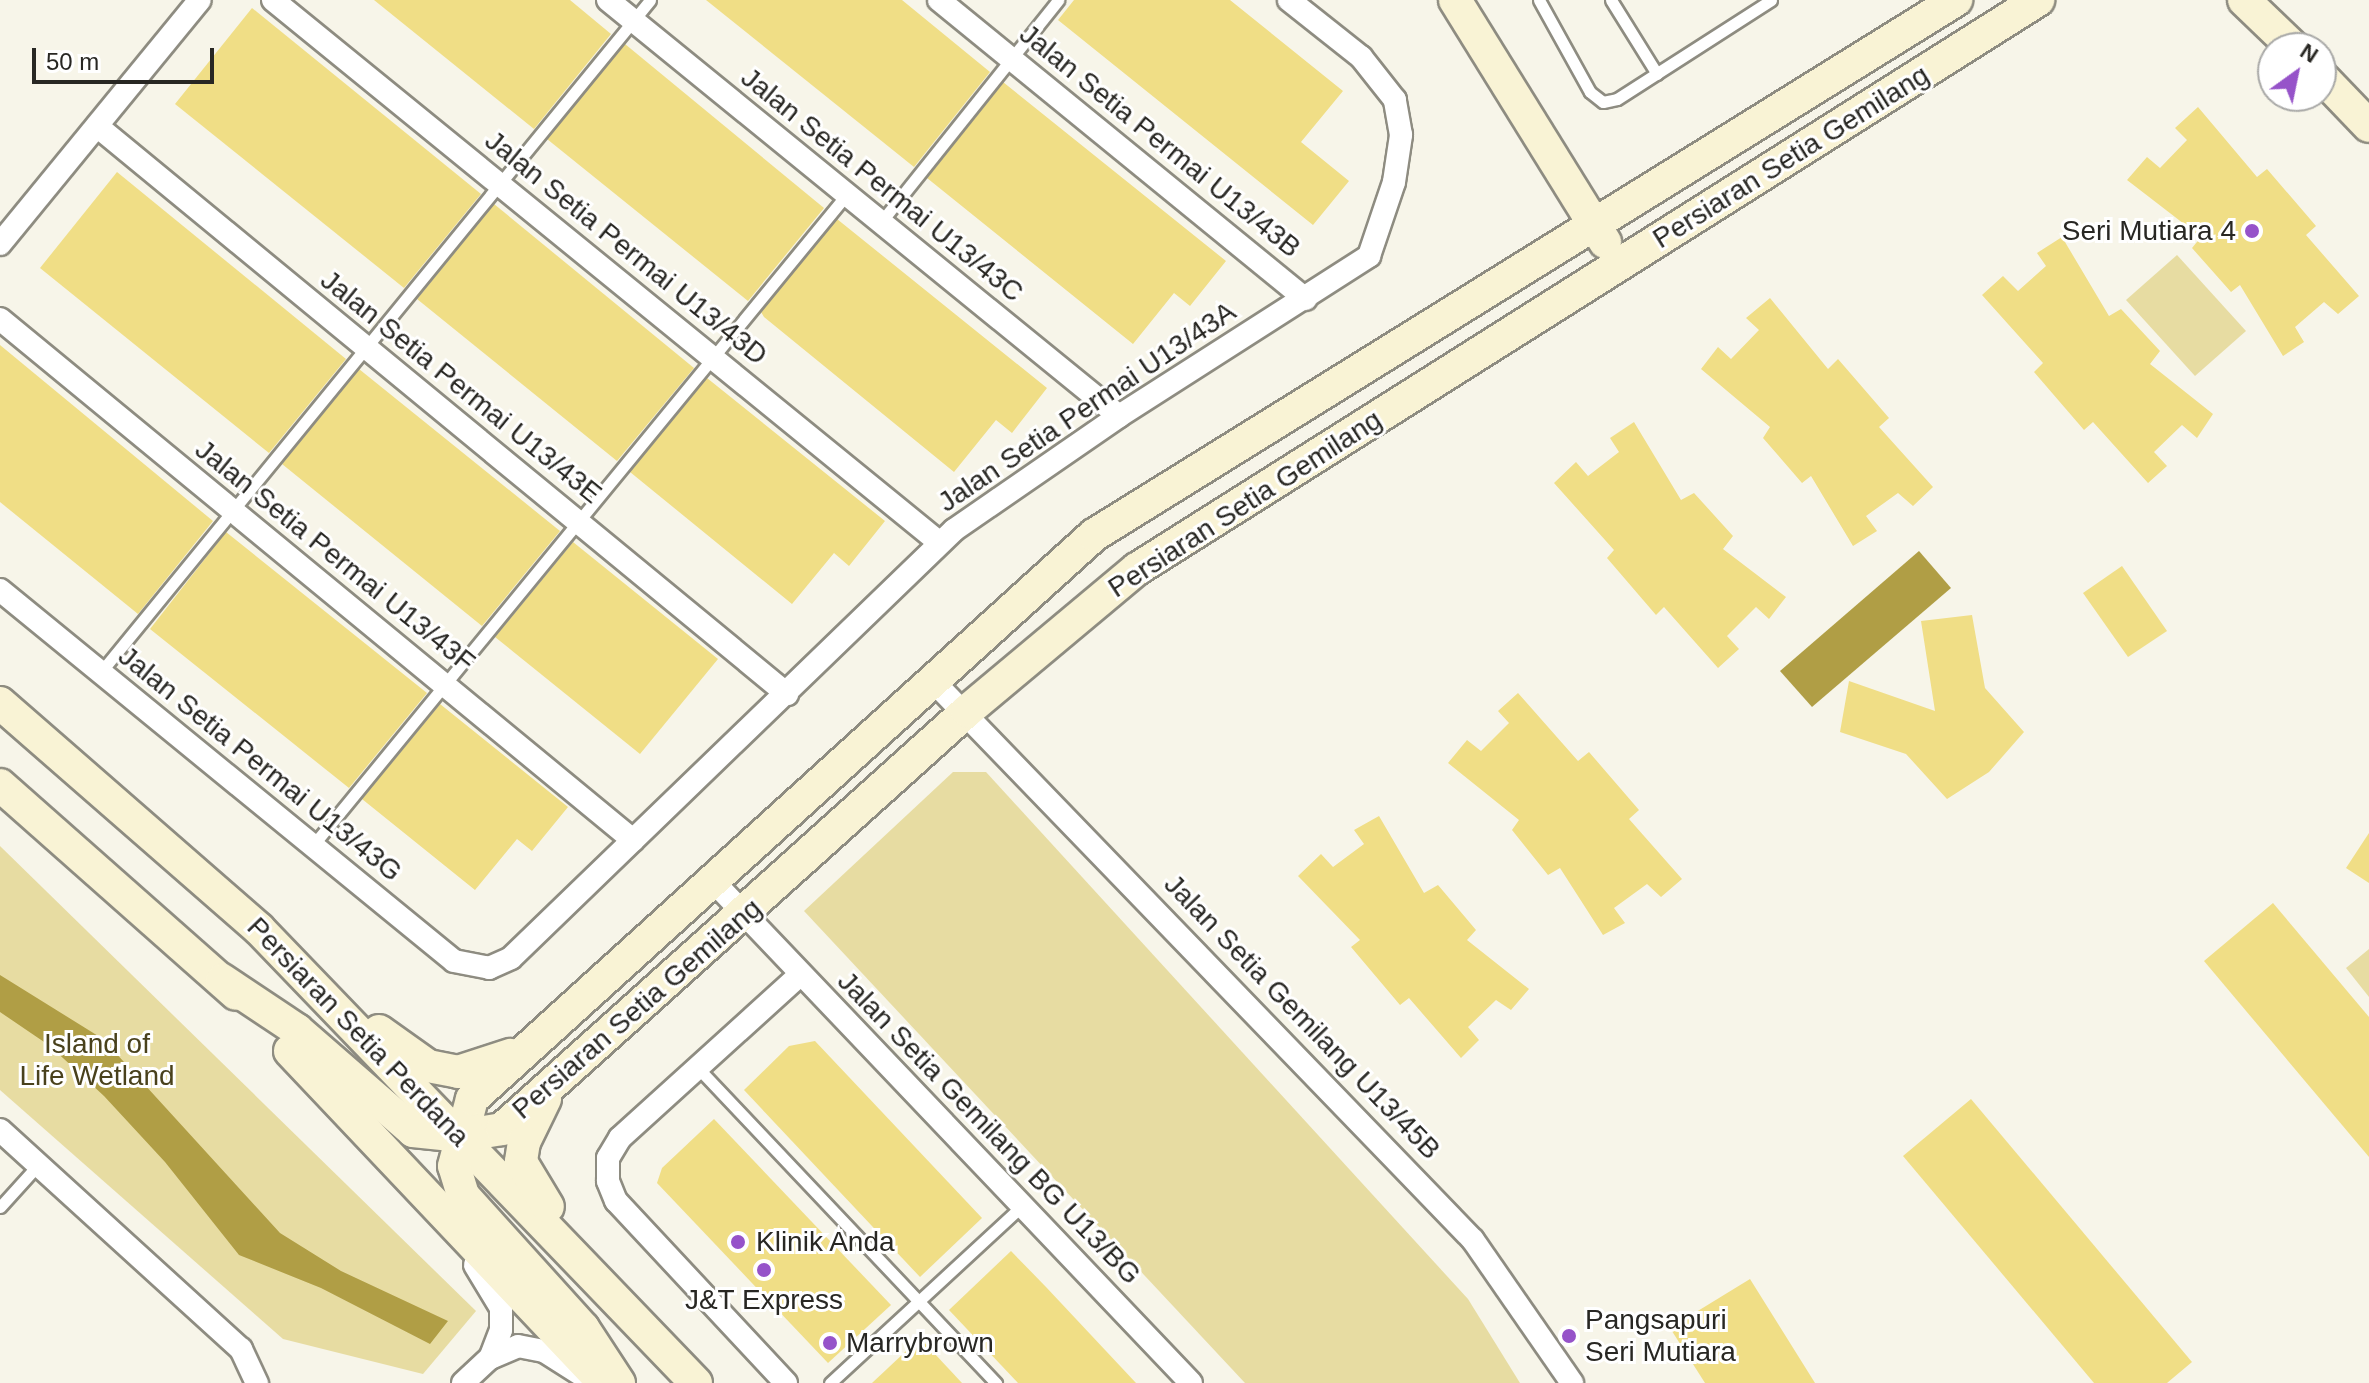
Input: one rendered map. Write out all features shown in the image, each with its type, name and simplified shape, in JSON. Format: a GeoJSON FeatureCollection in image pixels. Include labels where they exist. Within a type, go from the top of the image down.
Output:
{"type":"FeatureCollection","features":[{"type":"Feature","properties":{"kind":"street"},"geometry":{"type":"LineString","coordinates":[[0,244],[200,0]]}},
{"type":"Feature","properties":{"kind":"street","name":"Jalan Setia Permai U13/43D"},"geometry":{"type":"LineString","coordinates":[[273,0],[940,543]]}},
{"type":"Feature","properties":{"kind":"street","name":"Jalan Setia Permai U13/43C"},"geometry":{"type":"LineString","coordinates":[[608,0],[1119,416]]}},
{"type":"Feature","properties":{"kind":"street","name":"Jalan Setia Permai U13/43B"},"geometry":{"type":"LineString","coordinates":[[939,0],[1306,299]]}},
{"type":"Feature","properties":{"kind":"street","name":"Jalan Setia Permai U13/43A"},"geometry":{"type":"LineString","coordinates":[[489,968],[511,958],[940,543],[1119,416],[1358,265],[1378,241],[1401,135],[1395,100],[1385,82],[1289,0]]}},
{"type":"Feature","properties":{"kind":"street"},"geometry":{"type":"LineString","coordinates":[[1455,0],[1618,263]]}},
{"type":"Feature","properties":{"kind":"street","name":"Persiaran Setia Gemilang"},"geometry":{"type":"LineString","coordinates":[[1956,0],[1094,535],[524,1049],[472,1099],[459,1136],[502,1129],[967,711],[1137,569],[2038,0]]}},
{"type":"Feature","properties":{"kind":"street"},"geometry":{"type":"LineString","coordinates":[[2244,0],[2277,32]]}},
{"type":"Feature","properties":{"kind":"street"},"geometry":{"type":"LineString","coordinates":[[2337,93],[2369,126]]}},
{"type":"Feature","properties":{"kind":"street","name":"Jalan Setia Permai U13/43E"},"geometry":{"type":"LineString","coordinates":[[97,126],[787,694]]}},
{"type":"Feature","properties":{"kind":"street","name":"Jalan Setia Permai U13/43F"},"geometry":{"type":"LineString","coordinates":[[0,319],[633,840]]}},
{"type":"Feature","properties":{"kind":"street","name":"Jalan Setia Permai U13/43G"},"geometry":{"type":"LineString","coordinates":[[0,590],[454,961],[489,968]]}},
{"type":"Feature","properties":{"kind":"street","name":"Jalan Setia Gemilang U13/45B"},"geometry":{"type":"LineString","coordinates":[[933,681],[967,711],[1473,1240],[1572,1383]]}},
{"type":"Feature","properties":{"kind":"street","name":"Persiaran Setia Perdana"},"geometry":{"type":"LineString","coordinates":[[0,703],[299,969],[609,1287],[696,1383]]}},
{"type":"Feature","properties":{"kind":"street"},"geometry":{"type":"LineString","coordinates":[[0,785],[222,980],[603,1383]]}},
{"type":"Feature","properties":{"kind":"street","name":"Jalan Setia Gemilang BG U13/BG"},"geometry":{"type":"LineString","coordinates":[[713,881],[1191,1383]]}},
{"type":"Feature","properties":{"kind":"street"},"geometry":{"type":"LineString","coordinates":[[299,969],[428,1066],[458,1072],[524,1049]]}},
{"type":"Feature","properties":{"kind":"street"},"geometry":{"type":"LineString","coordinates":[[786,1383],[616,1201],[608,1181],[608,1158],[620,1138],[801,974]]}},
{"type":"Feature","properties":{"kind":"street"},"geometry":{"type":"LineString","coordinates":[[222,980],[297,1030],[413,1131],[459,1136],[454,1166],[463,1195],[583,1328],[619,1383]]}},
{"type":"Feature","properties":{"kind":"street"},"geometry":{"type":"LineString","coordinates":[[552,1085],[532,1120],[521,1162],[532,1186],[609,1287]]}},
{"type":"Feature","properties":{"kind":"street"},"geometry":{"type":"LineString","coordinates":[[0,1130],[241,1349],[257,1383]]}},
{"type":"Feature","properties":{"kind":"street"},"geometry":{"type":"LineString","coordinates":[[403,1170],[492,1287],[501,1319],[490,1358]]}},
{"type":"Feature","properties":{"kind":"street"},"geometry":{"type":"LineString","coordinates":[[463,1383],[490,1358],[518,1346],[544,1351],[593,1383]]}},
{"type":"Feature","properties":{"kind":"lane"},"geometry":{"type":"LineString","coordinates":[[100,673],[650,0]]}},
{"type":"Feature","properties":{"kind":"lane"},"geometry":{"type":"LineString","coordinates":[[881,222],[1058,0]]}},
{"type":"Feature","properties":{"kind":"lane"},"geometry":{"type":"LineString","coordinates":[[1539,0],[1590,92],[1603,102],[1617,99],[1771,0]]}},
{"type":"Feature","properties":{"kind":"lane"},"geometry":{"type":"LineString","coordinates":[[1611,0],[1657,74]]}},
{"type":"Feature","properties":{"kind":"lane"},"geometry":{"type":"LineString","coordinates":[[314,844],[847,194]]}},
{"type":"Feature","properties":{"kind":"lane"},"geometry":{"type":"LineString","coordinates":[[698,1068],[996,1383]]}},
{"type":"Feature","properties":{"kind":"lane"},"geometry":{"type":"LineString","coordinates":[[0,1207],[38,1165]]}},
{"type":"Feature","properties":{"kind":"lane"},"geometry":{"type":"LineString","coordinates":[[830,1383],[1022,1206]]}},
{"type":"Feature","properties":{"kind":"green space"},"geometry":{"type":"Polygon","coordinates":[[[2177,255],[2246,331],[2195,376],[2126,300],[2177,255]]]}},
{"type":"Feature","properties":{"kind":"green space"},"geometry":{"type":"Polygon","coordinates":[[[953,772],[986,772],[1468,1299],[1520,1383],[1245,1383],[804,911],[953,772]]]}},
{"type":"Feature","properties":{"kind":"green space","name":"Island of Life Wetland"},"geometry":{"type":"Polygon","coordinates":[[[0,846],[476,1311],[423,1374],[283,1339],[0,1090],[0,846]]]}},
{"type":"Feature","properties":{"kind":"green space"},"geometry":{"type":"Polygon","coordinates":[[[2369,949],[2369,997],[2346,968],[2369,949]]]}},
{"type":"Feature","properties":{"kind":"shaded area"},"geometry":{"type":"Polygon","coordinates":[[[1919,551],[1951,588],[1812,707],[1780,671],[1919,551]]]}},
{"type":"Feature","properties":{"kind":"shaded area"},"geometry":{"type":"Polygon","coordinates":[[[0,975],[103,1039],[280,1233],[341,1271],[448,1321],[430,1344],[321,1288],[239,1255],[165,1162],[104,1096],[50,1046],[0,1012],[0,975]]]}},
{"type":"Feature","properties":{"kind":"building"},"geometry":{"type":"Polygon","coordinates":[[[374,0],[570,0],[611,34],[534,129],[374,0]]]}},
{"type":"Feature","properties":{"kind":"building"},"geometry":{"type":"Polygon","coordinates":[[[706,0],[902,0],[990,72],[914,167],[706,0]]]}},
{"type":"Feature","properties":{"kind":"building"},"geometry":{"type":"Polygon","coordinates":[[[1074,0],[1230,0],[1343,91],[1301,142],[1349,181],[1313,225],[1058,20],[1074,0]]]}},
{"type":"Feature","properties":{"kind":"building"},"geometry":{"type":"Polygon","coordinates":[[[252,8],[481,194],[404,288],[175,104],[252,8]]]}},
{"type":"Feature","properties":{"kind":"building"},"geometry":{"type":"Polygon","coordinates":[[[625,44],[824,208],[748,301],[547,139],[625,44]]]}},
{"type":"Feature","properties":{"kind":"building"},"geometry":{"type":"Polygon","coordinates":[[[1003,82],[1226,261],[1190,306],[1174,293],[1133,344],[927,178],[1003,82]]]}},
{"type":"Feature","properties":{"kind":"building","name":"Seri Mutiara 4"},"geometry":{"type":"Polygon","coordinates":[[[2198,107],[2257,177],[2267,169],[2316,226],[2306,235],[2359,296],[2338,314],[2324,302],[2295,327],[2304,342],[2283,356],[2240,285],[2231,292],[2192,248],[2201,237],[2127,180],[2147,157],[2160,168],[2187,140],[2175,128],[2198,107]]]}},
{"type":"Feature","properties":{"kind":"building"},"geometry":{"type":"Polygon","coordinates":[[[117,172],[346,359],[269,453],[40,268],[117,172]]]}},
{"type":"Feature","properties":{"kind":"building"},"geometry":{"type":"Polygon","coordinates":[[[494,204],[694,368],[617,461],[417,299],[494,204]]]}},
{"type":"Feature","properties":{"kind":"building"},"geometry":{"type":"Polygon","coordinates":[[[837,219],[1047,388],[1012,433],[996,420],[954,472],[761,312],[837,219]]]}},
{"type":"Feature","properties":{"kind":"building"},"geometry":{"type":"Polygon","coordinates":[[[2062,237],[2109,316],[2121,309],[2160,351],[2150,364],[2213,414],[2197,438],[2182,425],[2154,452],[2167,466],[2148,483],[2093,422],[2084,430],[2034,372],[2043,363],[1982,295],[2003,276],[2018,291],[2046,266],[2037,253],[2062,237]]]}},
{"type":"Feature","properties":{"kind":"building"},"geometry":{"type":"Polygon","coordinates":[[[1770,298],[1828,369],[1838,359],[1889,418],[1879,427],[1933,487],[1913,506],[1898,493],[1866,516],[1877,531],[1853,546],[1811,476],[1802,483],[1763,438],[1770,427],[1701,369],[1718,347],[1731,359],[1759,330],[1746,318],[1770,298]]]}},
{"type":"Feature","properties":{"kind":"building"},"geometry":{"type":"Polygon","coordinates":[[[0,345],[213,521],[138,614],[0,502],[0,345]]]}},
{"type":"Feature","properties":{"kind":"building"},"geometry":{"type":"Polygon","coordinates":[[[359,369],[560,531],[482,626],[282,464],[359,369]]]}},
{"type":"Feature","properties":{"kind":"building"},"geometry":{"type":"Polygon","coordinates":[[[707,378],[885,521],[849,566],[834,553],[792,604],[630,472],[707,378]]]}},
{"type":"Feature","properties":{"kind":"building"},"geometry":{"type":"Polygon","coordinates":[[[1634,422],[1681,500],[1694,493],[1733,536],[1723,549],[1786,597],[1769,619],[1756,607],[1727,636],[1739,649],[1718,668],[1664,607],[1656,615],[1607,558],[1614,550],[1554,483],[1576,462],[1588,476],[1619,452],[1610,438],[1634,422]]]}},
{"type":"Feature","properties":{"kind":"building"},"geometry":{"type":"Polygon","coordinates":[[[226,532],[427,693],[349,788],[150,629],[226,532]]]}},
{"type":"Feature","properties":{"kind":"building"},"geometry":{"type":"Polygon","coordinates":[[[573,542],[718,659],[640,754],[495,637],[573,542]]]}},
{"type":"Feature","properties":{"kind":"building"},"geometry":{"type":"Polygon","coordinates":[[[2122,566],[2167,631],[2128,657],[2083,593],[2122,566]]]}},
{"type":"Feature","properties":{"kind":"building"},"geometry":{"type":"Polygon","coordinates":[[[1972,615],[1985,688],[2024,732],[1989,772],[1947,799],[1906,754],[1840,732],[1849,681],[1935,711],[1921,621],[1972,615]]]}},
{"type":"Feature","properties":{"kind":"building"},"geometry":{"type":"Polygon","coordinates":[[[1518,693],[1578,761],[1589,752],[1639,810],[1629,819],[1682,879],[1661,897],[1647,884],[1614,908],[1625,923],[1603,935],[1560,868],[1548,875],[1512,830],[1519,820],[1448,763],[1467,740],[1481,751],[1509,723],[1498,711],[1518,693]]]}},
{"type":"Feature","properties":{"kind":"building"},"geometry":{"type":"Polygon","coordinates":[[[440,704],[568,807],[532,851],[517,839],[475,890],[362,799],[440,704]]]}},
{"type":"Feature","properties":{"kind":"building"},"geometry":{"type":"Polygon","coordinates":[[[1379,816],[1424,893],[1438,885],[1476,930],[1467,940],[1529,989],[1511,1010],[1496,1000],[1468,1027],[1479,1040],[1461,1058],[1409,998],[1400,1005],[1351,947],[1360,940],[1298,876],[1321,854],[1333,867],[1364,844],[1354,830],[1379,816]]]}},
{"type":"Feature","properties":{"kind":"building"},"geometry":{"type":"Polygon","coordinates":[[[2369,833],[2369,883],[2346,868],[2369,833]]]}},
{"type":"Feature","properties":{"kind":"building"},"geometry":{"type":"Polygon","coordinates":[[[2273,903],[2369,1017],[2369,1157],[2204,961],[2273,903]]]}},
{"type":"Feature","properties":{"kind":"building"},"geometry":{"type":"Polygon","coordinates":[[[815,1041],[982,1218],[920,1277],[744,1090],[789,1046],[815,1041]]]}},
{"type":"Feature","properties":{"kind":"building"},"geometry":{"type":"Polygon","coordinates":[[[1971,1099],[2192,1362],[2167,1383],[2094,1383],[1903,1156],[1971,1099]]]}},
{"type":"Feature","properties":{"kind":"building"},"geometry":{"type":"Polygon","coordinates":[[[714,1119],[891,1305],[828,1363],[657,1183],[662,1168],[714,1119]]]}},
{"type":"Feature","properties":{"kind":"building"},"geometry":{"type":"Polygon","coordinates":[[[1011,1251],[1136,1383],[1018,1383],[949,1310],[1011,1251]]]}},
{"type":"Feature","properties":{"kind":"building"},"geometry":{"type":"Polygon","coordinates":[[[1750,1279],[1815,1383],[1705,1383],[1670,1328],[1750,1279]]]}},
{"type":"Feature","properties":{"kind":"building"},"geometry":{"type":"Polygon","coordinates":[[[920,1338],[962,1383],[872,1383],[920,1338]]]}},
{"type":"Feature","properties":{"kind":"place","name":"Seri Mutiara 4"},"geometry":{"type":"Point","coordinates":[2252,231]}},
{"type":"Feature","properties":{"kind":"place","name":"Klinik Anda"},"geometry":{"type":"Point","coordinates":[738,1242]}},
{"type":"Feature","properties":{"kind":"place","name":"J&T Express"},"geometry":{"type":"Point","coordinates":[764,1270]}},
{"type":"Feature","properties":{"kind":"place","name":"Pangsapuri Seri Mutiara"},"geometry":{"type":"Point","coordinates":[1569,1336]}},
{"type":"Feature","properties":{"kind":"place","name":"Marrybrown"},"geometry":{"type":"Point","coordinates":[830,1343]}}]}
